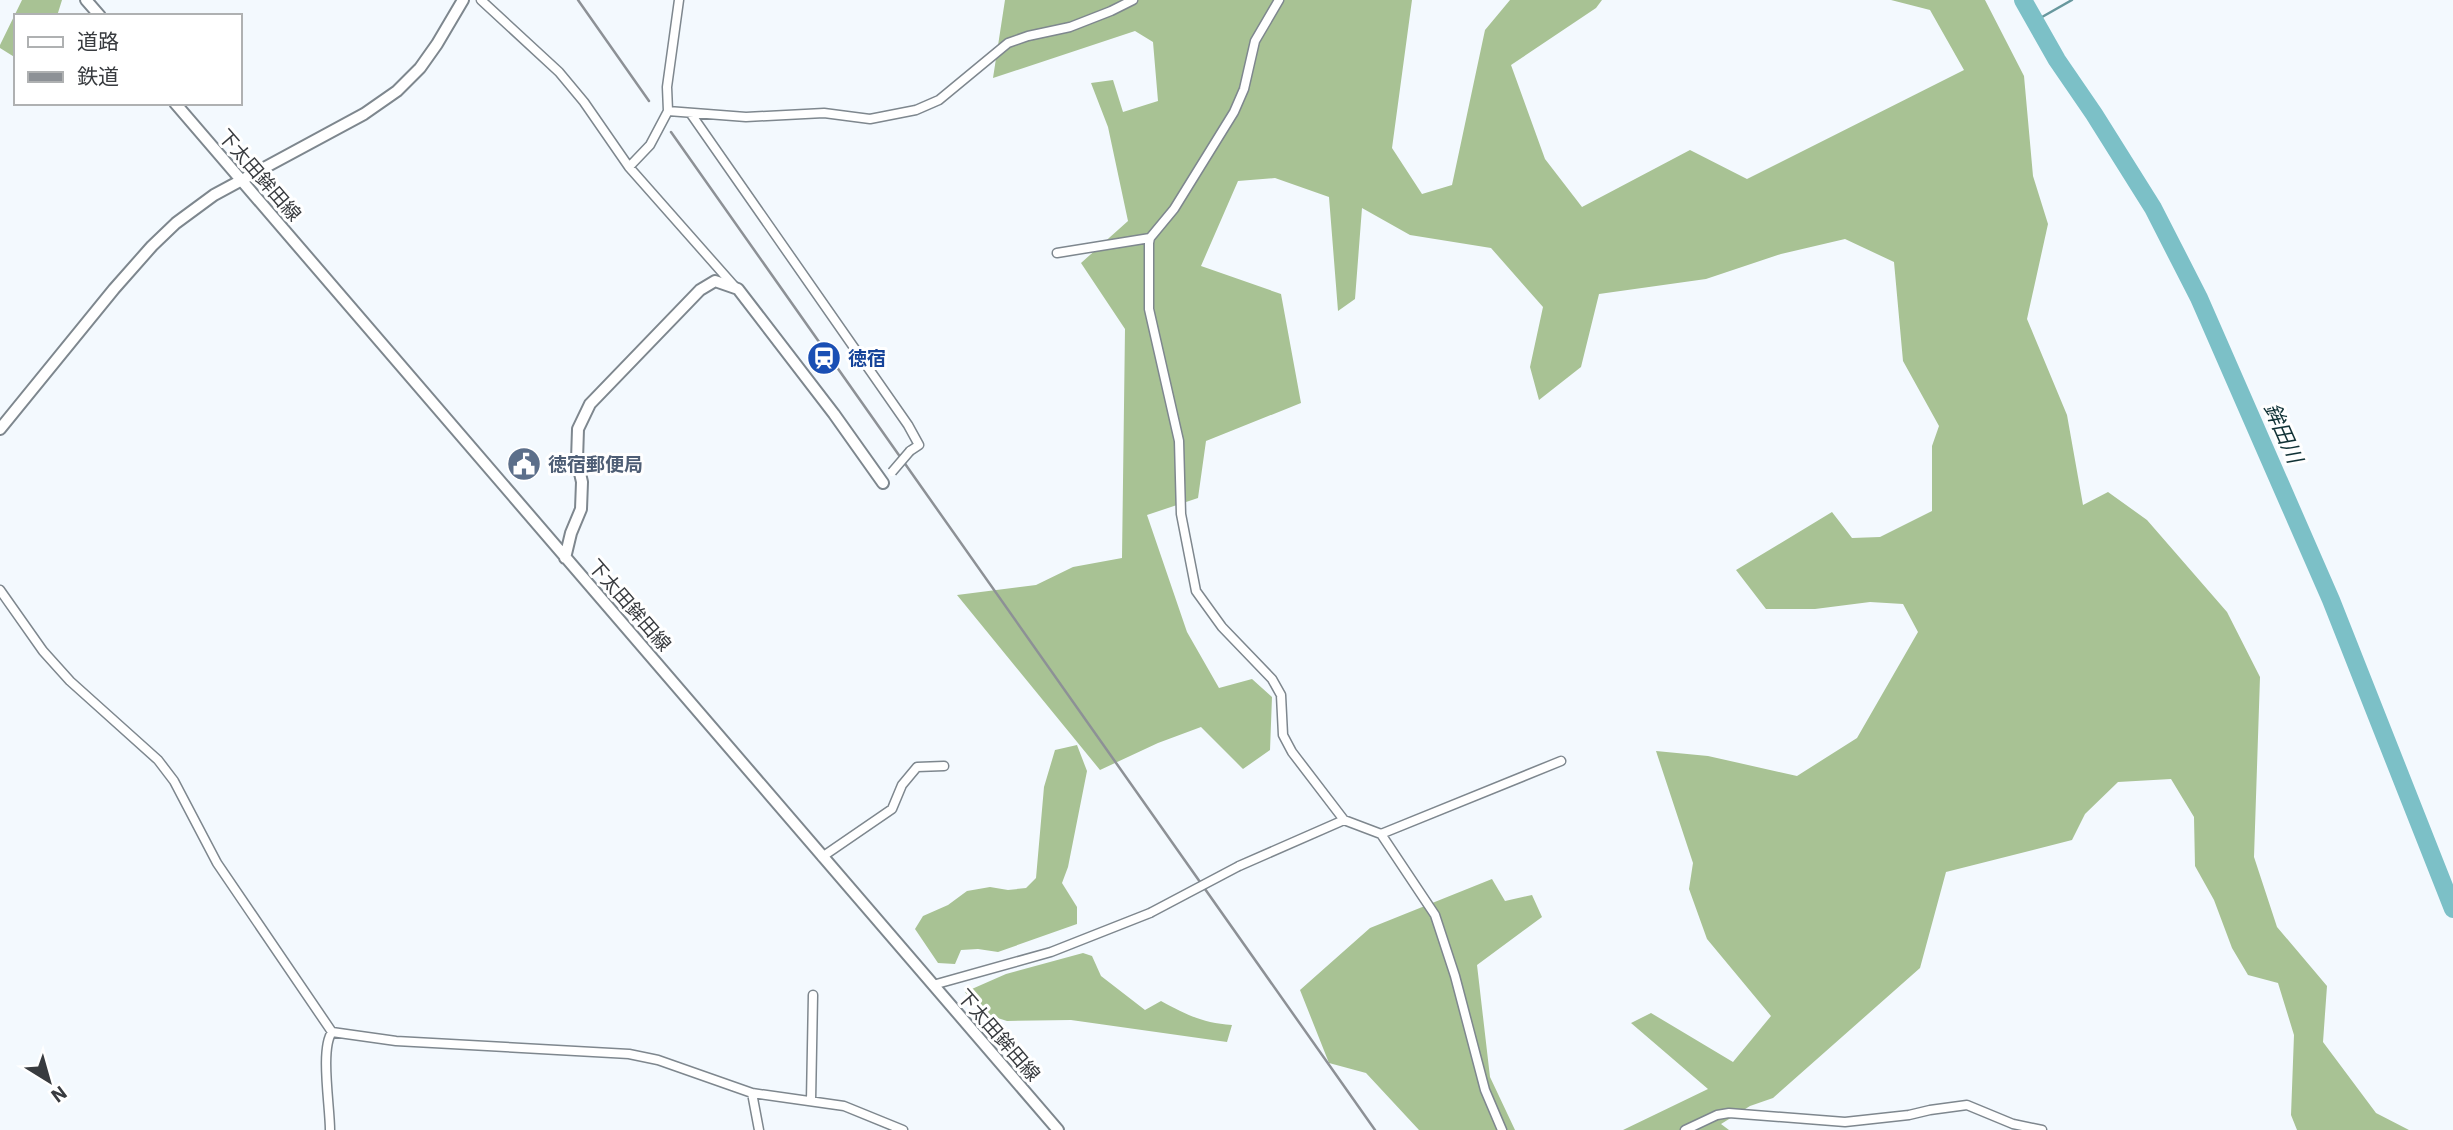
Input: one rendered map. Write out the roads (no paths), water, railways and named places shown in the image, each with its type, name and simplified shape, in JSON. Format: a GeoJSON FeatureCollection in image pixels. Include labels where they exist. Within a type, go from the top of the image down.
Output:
{"type":"FeatureCollection","features":[{"type":"Feature","properties":{"kind":"main road"},"geometry":{"type":"LineString","coordinates":[[86,0],[98,14]]}},
{"type":"Feature","properties":{"kind":"main road"},"geometry":{"type":"LineString","coordinates":[[0,429],[152,246],[194,209],[364,114],[397,91],[420,68],[463,0]]}},
{"type":"Feature","properties":{"kind":"main road","name":"下太田鉾田線"},"geometry":{"type":"LineString","coordinates":[[177,105],[1058,1130]]}},
{"type":"Feature","properties":{"kind":"main road"},"geometry":{"type":"LineString","coordinates":[[565,558],[581,509],[578,429],[590,404],[700,290],[715,281],[737,289],[834,414],[883,483]]}},
{"type":"Feature","properties":{"kind":"street"},"geometry":{"type":"LineString","coordinates":[[481,0],[559,72],[584,102],[629,167],[737,289]]}},
{"type":"Feature","properties":{"kind":"street"},"geometry":{"type":"LineString","coordinates":[[629,167],[649,145],[668,111],[667,87],[678,0]]}},
{"type":"Feature","properties":{"kind":"street"},"geometry":{"type":"LineString","coordinates":[[668,111],[746,117],[824,113],[870,119],[916,110],[939,100],[1008,43],[1070,27],[1133,0]]}},
{"type":"Feature","properties":{"kind":"street"},"geometry":{"type":"LineString","coordinates":[[1279,0],[1255,41],[1244,89],[1234,112],[1174,209],[1150,238],[1149,309],[1179,441],[1181,514],[1196,591],[1222,627],[1272,679],[1281,695],[1283,735],[1344,820],[1381,834],[1435,915],[1455,976],[1485,1090],[1502,1130]]}},
{"type":"Feature","properties":{"kind":"street"},"geometry":{"type":"LineString","coordinates":[[691,114],[908,425],[919,445],[883,483]]}},
{"type":"Feature","properties":{"kind":"street"},"geometry":{"type":"LineString","coordinates":[[1057,253],[1150,238]]}},
{"type":"Feature","properties":{"kind":"street"},"geometry":{"type":"LineString","coordinates":[[0,590],[43,651],[71,681],[158,760],[174,781],[217,863],[332,1032],[408,1042],[629,1054],[658,1060],[752,1093],[844,1106],[903,1130]]}},
{"type":"Feature","properties":{"kind":"street"},"geometry":{"type":"LineString","coordinates":[[1381,834],[1561,761]]}},
{"type":"Feature","properties":{"kind":"street"},"geometry":{"type":"LineString","coordinates":[[822,857],[892,809],[902,785],[917,767],[944,766]]}},
{"type":"Feature","properties":{"kind":"street"},"geometry":{"type":"LineString","coordinates":[[933,985],[1051,952],[1150,913],[1238,866],[1344,820]]}},
{"type":"Feature","properties":{"kind":"street"},"geometry":{"type":"LineString","coordinates":[[811,1101],[813,995]]}},
{"type":"Feature","properties":{"kind":"street"},"geometry":{"type":"LineString","coordinates":[[330,1130],[326,1053],[327,1039],[332,1032]]}},
{"type":"Feature","properties":{"kind":"street"},"geometry":{"type":"LineString","coordinates":[[752,1093],[760,1130]]}},
{"type":"Feature","properties":{"kind":"street"},"geometry":{"type":"LineString","coordinates":[[1685,1130],[1717,1115],[1729,1113],[1845,1122],[1967,1105],[2013,1124],[2042,1130]]}},
{"type":"Feature","properties":{"kind":"waterway","name":"鉾田川"},"geometry":{"type":"LineString","coordinates":[[2023,0],[2057,60],[2153,208],[2199,298],[2331,600],[2453,909]]}},
{"type":"Feature","properties":{"kind":"waterway"},"geometry":{"type":"LineString","coordinates":[[2035,21],[2072,0]]}},
{"type":"Feature","properties":{"kind":"railway"},"geometry":{"type":"LineString","coordinates":[[578,0],[649,101]]}},
{"type":"Feature","properties":{"kind":"railway"},"geometry":{"type":"LineString","coordinates":[[671,132],[1375,1130]]}},
{"type":"Feature","properties":{"kind":"place","name":"徳宿"},"geometry":{"type":"Point","coordinates":[824,358]}},
{"type":"Feature","properties":{"kind":"place","name":"徳宿郵便局"},"geometry":{"type":"Point","coordinates":[524,464]}}]}
